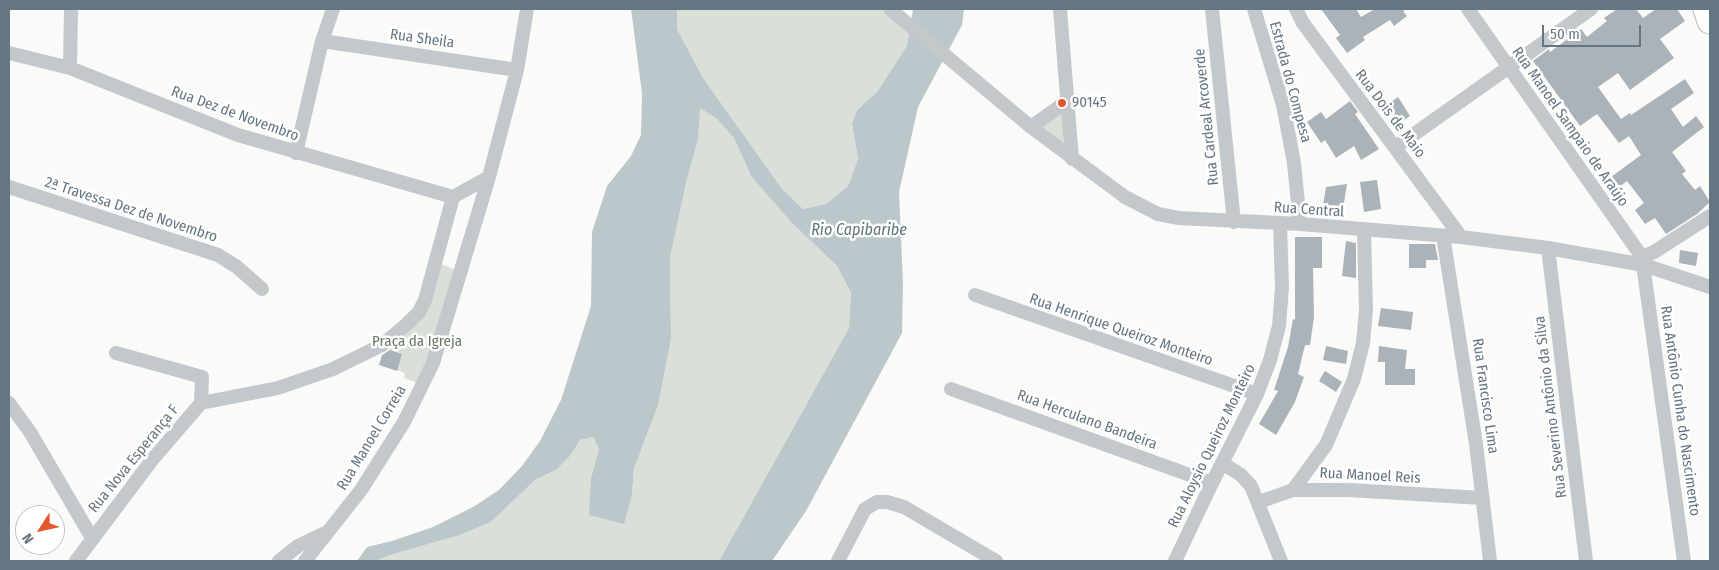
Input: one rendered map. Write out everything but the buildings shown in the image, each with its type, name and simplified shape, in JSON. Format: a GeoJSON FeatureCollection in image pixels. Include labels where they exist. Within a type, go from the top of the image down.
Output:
{"type":"FeatureCollection","features":[{"type":"Feature","properties":{"kind":"highway"},"geometry":{"type":"LineString","coordinates":[[1706,9],[1710,21]]}},
{"type":"Feature","properties":{"kind":"street"},"geometry":{"type":"LineString","coordinates":[[70,68],[71,9]]}},
{"type":"Feature","properties":{"kind":"street"},"geometry":{"type":"LineString","coordinates":[[296,153],[322,41],[333,9]]}},
{"type":"Feature","properties":{"kind":"street","name":"Rua Manoel Correia"},"geometry":{"type":"LineString","coordinates":[[305,561],[361,490],[404,422],[433,363],[490,177],[517,70],[527,9]]}},
{"type":"Feature","properties":{"kind":"street","name":"Rua Central"},"geometry":{"type":"LineString","coordinates":[[890,9],[1031,128],[1125,197],[1158,214],[1179,218],[1300,224],[1364,231],[1461,237],[1548,248],[1643,261],[1710,287]]}},
{"type":"Feature","properties":{"kind":"street"},"geometry":{"type":"LineString","coordinates":[[1060,9],[1072,159]]}},
{"type":"Feature","properties":{"kind":"street","name":"Rua Cardeal Arcoverde"},"geometry":{"type":"LineString","coordinates":[[1212,9],[1234,222]]}},
{"type":"Feature","properties":{"kind":"street","name":"Estrada do Compesa"},"geometry":{"type":"LineString","coordinates":[[1254,9],[1283,105],[1294,163],[1300,224]]}},
{"type":"Feature","properties":{"kind":"street","name":"Rua Dois de Maio"},"geometry":{"type":"LineString","coordinates":[[1296,9],[1303,23],[1461,237]]}},
{"type":"Feature","properties":{"kind":"street","name":"Rua Manoel Sampaio de Araújo"},"geometry":{"type":"LineString","coordinates":[[1468,9],[1643,261]]}},
{"type":"Feature","properties":{"kind":"street"},"geometry":{"type":"LineString","coordinates":[[1396,148],[1508,66],[1591,9]]}},
{"type":"Feature","properties":{"kind":"street","name":"Rua Sheila"},"geometry":{"type":"LineString","coordinates":[[322,41],[517,70]]}},
{"type":"Feature","properties":{"kind":"street","name":"Rua Dez de Novembro"},"geometry":{"type":"LineString","coordinates":[[9,53],[70,68],[238,135],[453,197]]}},
{"type":"Feature","properties":{"kind":"street"},"geometry":{"type":"LineString","coordinates":[[1031,128],[1066,102]]}},
{"type":"Feature","properties":{"kind":"street"},"geometry":{"type":"LineString","coordinates":[[453,197],[490,177]]}},
{"type":"Feature","properties":{"kind":"street","name":"2ª Travessa Dez de Novembro"},"geometry":{"type":"LineString","coordinates":[[9,187],[218,255],[237,267],[262,289]]}},
{"type":"Feature","properties":{"kind":"street","name":"Rua Nova Esperança F"},"geometry":{"type":"LineString","coordinates":[[76,561],[152,460],[200,403],[278,388],[333,369],[382,345],[419,312],[425,300],[453,197]]}},
{"type":"Feature","properties":{"kind":"street"},"geometry":{"type":"LineString","coordinates":[[1643,261],[1710,216]]}},
{"type":"Feature","properties":{"kind":"street","name":"Rua Aloysio Queiroz Monteiro"},"geometry":{"type":"LineString","coordinates":[[1175,561],[1257,394],[1270,360],[1279,326],[1282,288],[1280,224]]}},
{"type":"Feature","properties":{"kind":"street"},"geometry":{"type":"LineString","coordinates":[[1292,490],[1326,445],[1354,379],[1363,343],[1366,310],[1364,231]]}},
{"type":"Feature","properties":{"kind":"street","name":"Rua Francisco Lima"},"geometry":{"type":"LineString","coordinates":[[1443,236],[1476,444],[1490,561]]}},
{"type":"Feature","properties":{"kind":"street","name":"Rua Severino Antônio da Silva"},"geometry":{"type":"LineString","coordinates":[[1548,248],[1586,561]]}},
{"type":"Feature","properties":{"kind":"street","name":"Rua Antônio Cunha do Nascimento"},"geometry":{"type":"LineString","coordinates":[[1643,261],[1684,561]]}},
{"type":"Feature","properties":{"kind":"street","name":"Rua Henrique Queiroz Monteiro"},"geometry":{"type":"LineString","coordinates":[[975,295],[1257,394]]}},
{"type":"Feature","properties":{"kind":"street"},"geometry":{"type":"LineString","coordinates":[[116,353],[202,377],[200,403]]}},
{"type":"Feature","properties":{"kind":"street","name":"Rua Herculano Bandeira"},"geometry":{"type":"LineString","coordinates":[[951,389],[1212,483]]}},
{"type":"Feature","properties":{"kind":"street"},"geometry":{"type":"LineString","coordinates":[[9,403],[30,432],[92,538]]}},
{"type":"Feature","properties":{"kind":"street"},"geometry":{"type":"LineString","coordinates":[[1222,463],[1241,474],[1251,486],[1281,561]]}},
{"type":"Feature","properties":{"kind":"street","name":"Rua Manoel Reis"},"geometry":{"type":"LineString","coordinates":[[1258,502],[1292,490],[1349,490],[1482,498]]}},
{"type":"Feature","properties":{"kind":"street"},"geometry":{"type":"LineString","coordinates":[[838,561],[865,509],[876,502],[887,502],[904,507],[996,561]]}},
{"type":"Feature","properties":{"kind":"street"},"geometry":{"type":"LineString","coordinates":[[279,561],[298,546],[332,529]]}},
{"type":"Feature","properties":{"kind":"green space"},"geometry":{"type":"Polygon","coordinates":[[[677,9],[881,9],[909,33],[907,46],[892,72],[878,91],[857,110],[852,124],[858,159],[848,186],[826,204],[803,209],[783,190],[703,78],[677,29],[677,9]]]}},
{"type":"Feature","properties":{"kind":"green space"},"geometry":{"type":"Polygon","coordinates":[[[699,107],[717,119],[734,138],[751,176],[791,222],[837,266],[851,293],[849,328],[719,561],[376,561],[390,555],[460,535],[491,522],[535,480],[556,470],[570,456],[580,440],[593,437],[599,449],[591,478],[632,494],[634,468],[671,338],[670,258],[686,183],[698,139],[699,107]]]}},
{"type":"Feature","properties":{"kind":"green space"},"geometry":{"type":"Polygon","coordinates":[[[1064,113],[1063,144],[1040,127],[1064,113]]]}},
{"type":"Feature","properties":{"kind":"green space","name":"Praça da Igreja"},"geometry":{"type":"Polygon","coordinates":[[[441,264],[459,271],[421,384],[404,378],[405,373],[397,370],[402,354],[384,348],[405,327],[441,264]]]}},
{"type":"Feature","properties":{"kind":"water","name":"Rio Capibaribe"},"geometry":{"type":"Polygon","coordinates":[[[631,9],[677,9],[677,29],[703,78],[783,190],[803,209],[826,204],[848,186],[858,159],[852,124],[857,110],[878,91],[907,46],[913,9],[964,9],[962,25],[918,107],[899,192],[903,284],[902,333],[806,511],[772,561],[719,561],[849,328],[851,293],[837,266],[791,222],[751,176],[734,138],[717,119],[700,108],[698,139],[686,183],[670,258],[671,338],[658,405],[634,468],[632,494],[624,524],[589,515],[591,478],[599,449],[593,437],[580,440],[570,456],[556,470],[535,480],[491,522],[460,535],[390,555],[376,561],[357,561],[367,547],[392,541],[433,527],[473,507],[499,490],[522,466],[540,441],[561,400],[591,306],[592,232],[607,186],[631,156],[641,135],[642,93],[631,9]]]}},
{"type":"Feature","properties":{"kind":"place","name":"90145"},"geometry":{"type":"Point","coordinates":[1062,103]}}]}
